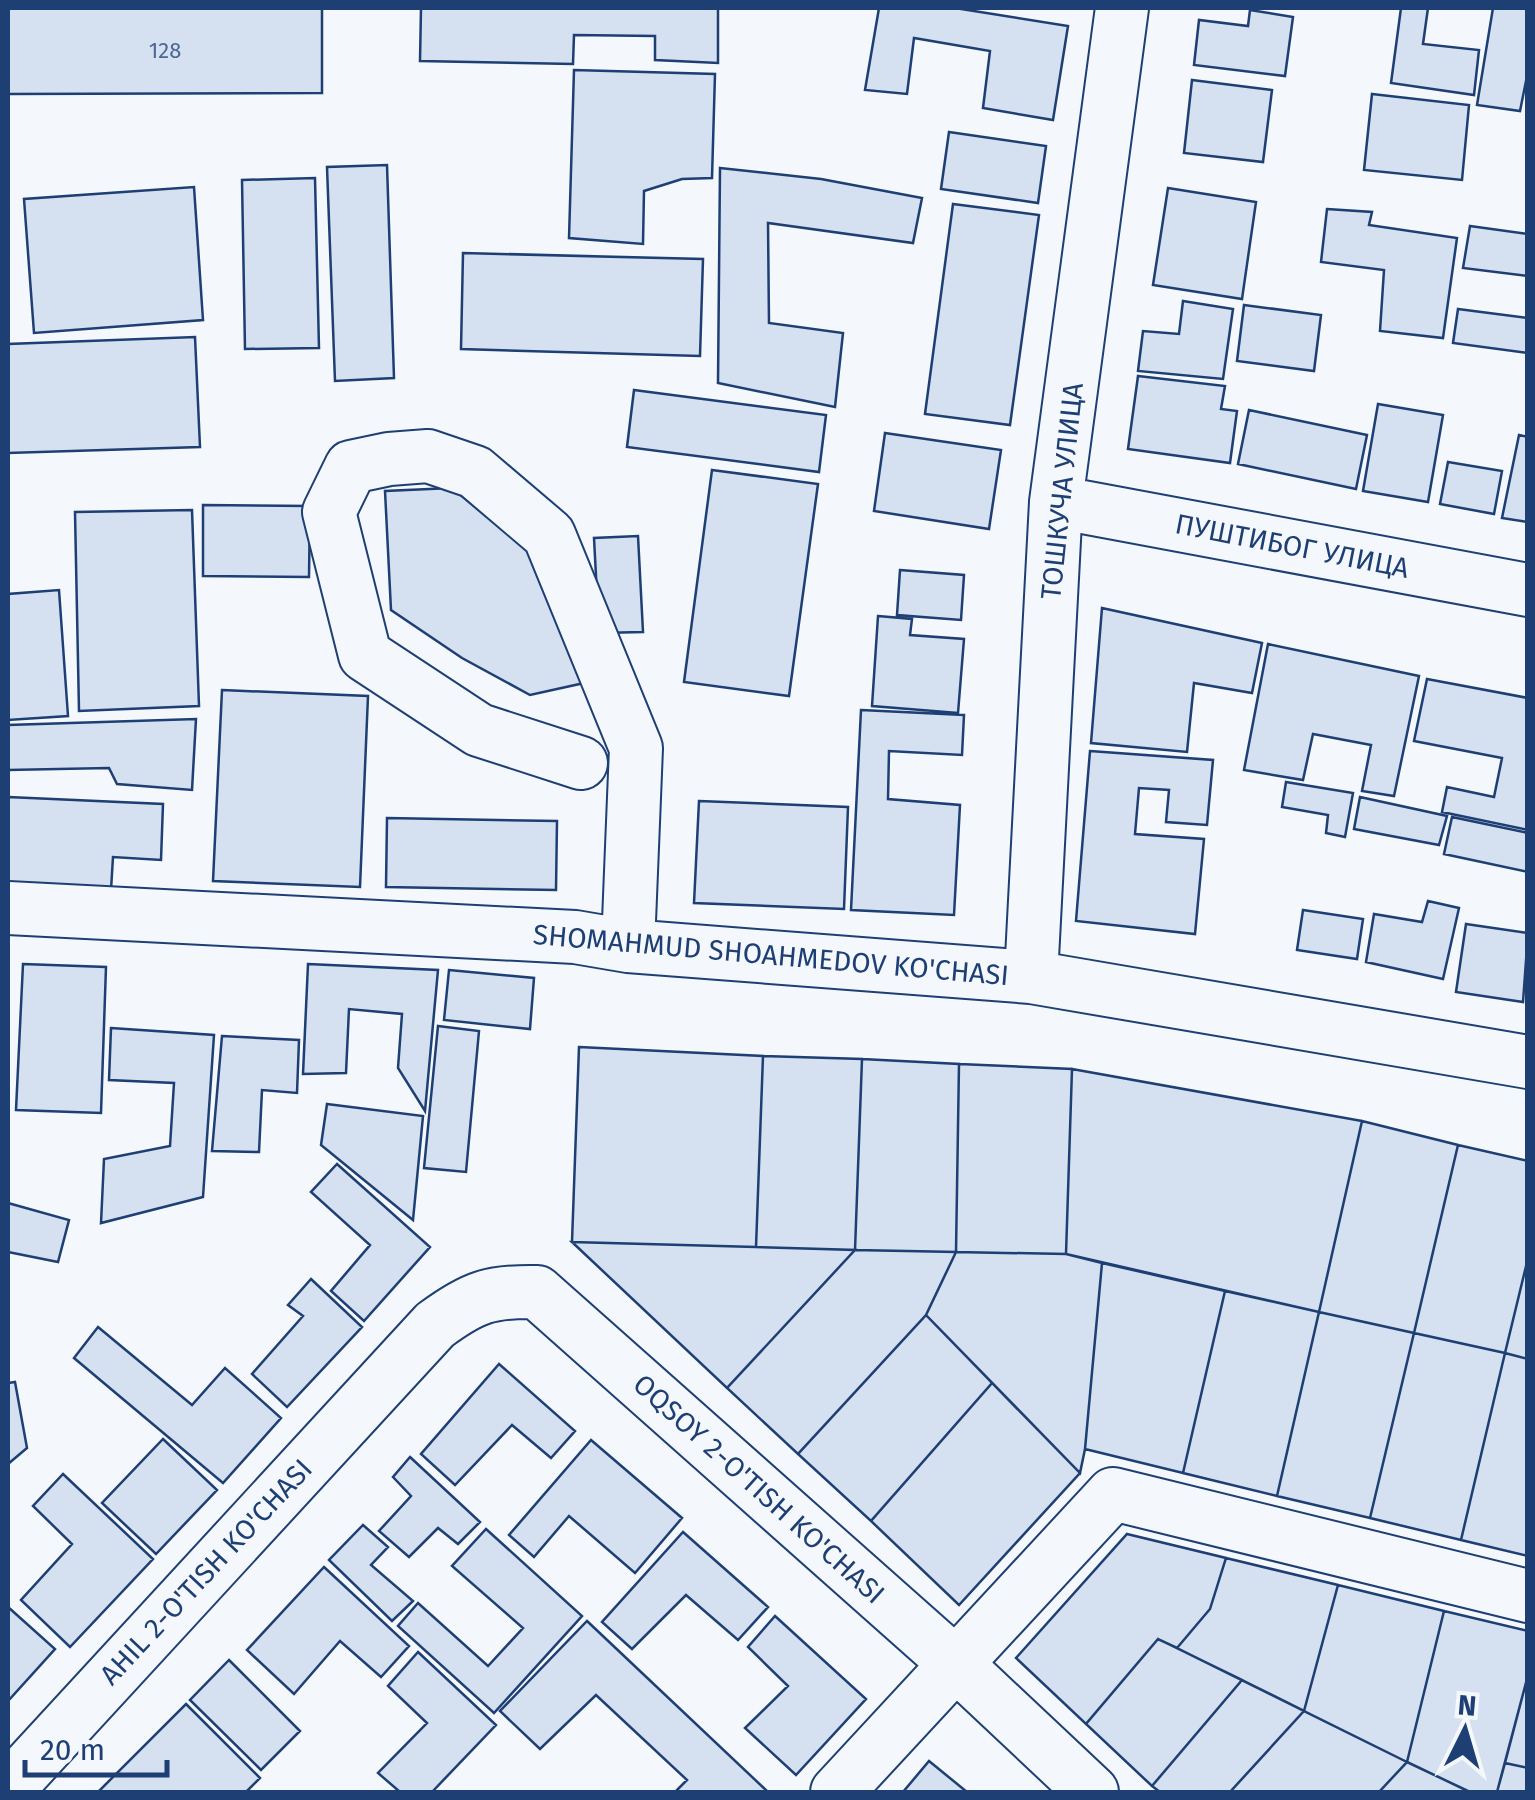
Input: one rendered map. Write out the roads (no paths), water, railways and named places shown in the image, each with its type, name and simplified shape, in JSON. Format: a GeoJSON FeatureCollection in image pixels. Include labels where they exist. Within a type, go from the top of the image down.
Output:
{"type":"FeatureCollection","features":[{"type":"Feature","properties":{"kind":"street","name":"ТОШКУЧА УЛИЦА"},"geometry":{"type":"LineString","coordinates":[[1031,977],[1056,502],[1122,8]]}},
{"type":"Feature","properties":{"kind":"street"},"geometry":{"type":"LineString","coordinates":[[581,764],[478,730],[365,655],[328,512],[351,467],[428,456],[474,472],[549,535],[636,748],[628,946]]}},
{"type":"Feature","properties":{"kind":"street","name":"ПУШТИБОГ УЛИЦА"},"geometry":{"type":"LineString","coordinates":[[1056,502],[1528,590]]}},
{"type":"Feature","properties":{"kind":"street","name":"SHOMAHMUD SHOAHMEDOV KO'CHASI"},"geometry":{"type":"LineString","coordinates":[[8,908],[575,937],[628,946],[1031,977],[1528,1062]]}},
{"type":"Feature","properties":{"kind":"street","name":"OQSOY 2-O'TISH KO'CHASI"},"geometry":{"type":"LineString","coordinates":[[405,1356],[435,1324],[467,1301],[499,1291],[537,1292],[956,1664],[1092,1792]]}},
{"type":"Feature","properties":{"kind":"street","name":"AHIL 2-O'TISH KO'CHASI"},"geometry":{"type":"LineString","coordinates":[[8,1789],[405,1356]]}},
{"type":"Feature","properties":{"kind":"street"},"geometry":{"type":"LineString","coordinates":[[837,1792],[1113,1494],[1528,1596]]}}]}
